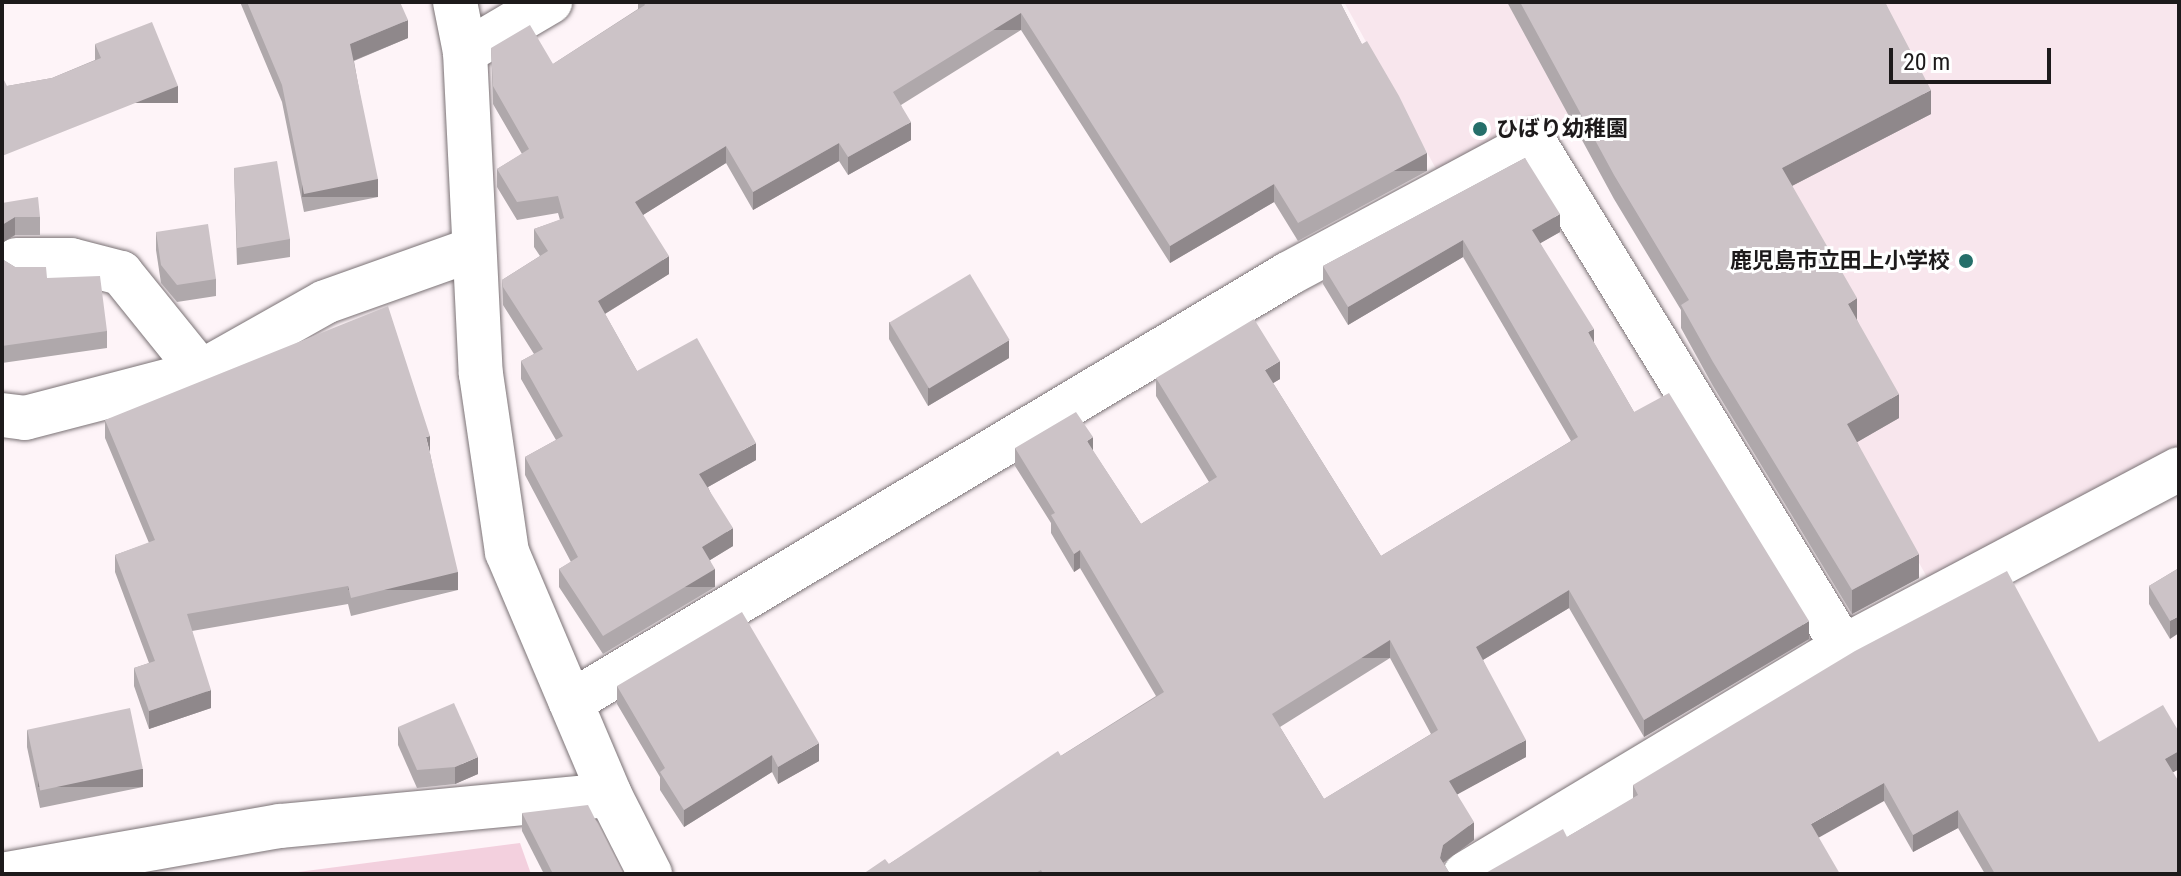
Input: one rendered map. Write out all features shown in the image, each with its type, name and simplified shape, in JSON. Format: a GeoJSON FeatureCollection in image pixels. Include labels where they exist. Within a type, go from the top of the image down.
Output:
{"type":"FeatureCollection","features":[{"type":"Feature","properties":{"kind":"street"},"geometry":{"type":"LineString","coordinates":[[455,2],[465,52],[471,250],[481,374],[507,552],[610,795],[650,874]]}},
{"type":"Feature","properties":{"kind":"street"},"geometry":{"type":"LineString","coordinates":[[465,52],[550,2]]}},
{"type":"Feature","properties":{"kind":"street"},"geometry":{"type":"LineString","coordinates":[[571,702],[1288,274],[1534,142],[1843,647]]}},
{"type":"Feature","properties":{"kind":"street"},"geometry":{"type":"LineString","coordinates":[[2,415],[25,418],[201,372],[325,302],[471,250]]}},
{"type":"Feature","properties":{"kind":"street"},"geometry":{"type":"LineString","coordinates":[[16,260],[71,260],[121,273],[201,372]]}},
{"type":"Feature","properties":{"kind":"street"},"geometry":{"type":"LineString","coordinates":[[1465,874],[1843,647],[2179,469]]}},
{"type":"Feature","properties":{"kind":"street"},"geometry":{"type":"LineString","coordinates":[[7,874],[280,826],[610,795]]}},
{"type":"Feature","properties":{"kind":"shaded area","name":"鹿児島市立田上小学校"},"geometry":{"type":"Polygon","coordinates":[[[1344,2],[2179,2],[2179,450],[1928,579],[1648,73],[1445,185],[1344,2]]]}},
{"type":"Feature","properties":{"kind":"shaded area"},"geometry":{"type":"Polygon","coordinates":[[[520,843],[531,874],[283,874],[520,843]]]}},
{"type":"Feature","properties":{"kind":"building"},"geometry":{"type":"Polygon","coordinates":[[[247,2],[400,2],[408,20],[350,44],[378,179],[304,194],[282,85],[247,2]]]}},
{"type":"Feature","properties":{"kind":"building"},"geometry":{"type":"Polygon","coordinates":[[[643,2],[1340,2],[1362,44],[1367,41],[1399,96],[1427,153],[1298,223],[1274,184],[1170,246],[1021,13],[893,92],[911,122],[848,157],[839,143],[753,192],[726,146],[635,202],[669,256],[598,301],[637,371],[697,338],[756,443],[699,474],[733,528],[702,547],[715,569],[603,636],[559,569],[578,557],[525,457],[563,436],[521,361],[543,349],[503,287],[502,280],[548,251],[534,229],[564,218],[558,196],[517,202],[497,169],[529,149],[493,86],[491,48],[530,25],[553,64],[645,5],[643,2]]]}},
{"type":"Feature","properties":{"kind":"building"},"geometry":{"type":"Polygon","coordinates":[[[1520,2],[1885,2],[1931,90],[1782,168],[1857,298],[1848,304],[1899,394],[1847,424],[1919,554],[1852,590],[1713,362],[1681,305],[1689,300],[1614,175],[1520,2]]]}},
{"type":"Feature","properties":{"kind":"building"},"geometry":{"type":"Polygon","coordinates":[[[152,22],[178,86],[2,156],[2,76],[7,86],[52,78],[101,58],[95,44],[152,22]]]}},
{"type":"Feature","properties":{"kind":"building"},"geometry":{"type":"Polygon","coordinates":[[[1525,158],[1560,214],[1532,230],[1594,329],[1588,332],[1634,412],[1669,393],[1809,621],[1644,720],[1569,590],[1476,647],[1526,740],[1449,781],[1474,822],[1443,845],[1440,858],[1450,874],[1043,874],[1041,870],[1034,874],[863,874],[885,859],[889,864],[1058,751],[1061,756],[1164,692],[1080,550],[1074,554],[1051,515],[1055,513],[1015,448],[1076,412],[1093,437],[1087,441],[1141,524],[1217,477],[1156,378],[1254,319],[1280,361],[1265,370],[1381,556],[1578,437],[1463,240],[1348,307],[1323,266],[1525,158]],[[1390,640],[1272,714],[1324,799],[1438,730],[1390,640]]]}},
{"type":"Feature","properties":{"kind":"building"},"geometry":{"type":"Polygon","coordinates":[[[277,161],[290,239],[237,248],[234,168],[277,161]]]}},
{"type":"Feature","properties":{"kind":"building"},"geometry":{"type":"Polygon","coordinates":[[[38,197],[40,217],[15,217],[2,225],[2,203],[38,197]]]}},
{"type":"Feature","properties":{"kind":"building"},"geometry":{"type":"Polygon","coordinates":[[[208,224],[216,279],[177,285],[161,265],[156,232],[208,224]]]}},
{"type":"Feature","properties":{"kind":"building"},"geometry":{"type":"Polygon","coordinates":[[[2,259],[15,267],[46,267],[47,278],[100,276],[107,331],[2,346],[2,259]]]}},
{"type":"Feature","properties":{"kind":"building"},"geometry":{"type":"Polygon","coordinates":[[[970,274],[1010,340],[929,388],[889,322],[970,274]]]}},
{"type":"Feature","properties":{"kind":"building"},"geometry":{"type":"Polygon","coordinates":[[[388,306],[430,436],[426,437],[458,572],[351,598],[348,586],[187,614],[211,690],[149,711],[134,668],[155,661],[115,555],[155,540],[105,420],[388,306]]]}},
{"type":"Feature","properties":{"kind":"building"},"geometry":{"type":"Polygon","coordinates":[[[2179,568],[2179,616],[2170,621],[2149,586],[2179,568]]]}},
{"type":"Feature","properties":{"kind":"building"},"geometry":{"type":"Polygon","coordinates":[[[2007,571],[2099,742],[2163,705],[2179,732],[2179,751],[2165,759],[2179,782],[2179,874],[1995,874],[1958,810],[1913,835],[1884,783],[1811,824],[1840,874],[1484,874],[1563,829],[1567,837],[1638,795],[1633,785],[1855,651],[2007,571]]]}},
{"type":"Feature","properties":{"kind":"building"},"geometry":{"type":"Polygon","coordinates":[[[742,612],[819,743],[778,767],[772,755],[684,810],[660,772],[665,768],[617,686],[742,612]]]}},
{"type":"Feature","properties":{"kind":"building"},"geometry":{"type":"Polygon","coordinates":[[[454,703],[478,757],[455,767],[417,770],[398,727],[454,703]]]}},
{"type":"Feature","properties":{"kind":"building"},"geometry":{"type":"Polygon","coordinates":[[[130,708],[143,769],[40,790],[27,730],[130,708]]]}},
{"type":"Feature","properties":{"kind":"building"},"geometry":{"type":"Polygon","coordinates":[[[588,805],[623,874],[553,874],[522,813],[588,805]]]}},
{"type":"Feature","properties":{"kind":"place","name":"ひばり幼稚園"},"geometry":{"type":"Point","coordinates":[1480,129]}},
{"type":"Feature","properties":{"kind":"place","name":"鹿児島市立田上小学校"},"geometry":{"type":"Point","coordinates":[1966,261]}}]}
